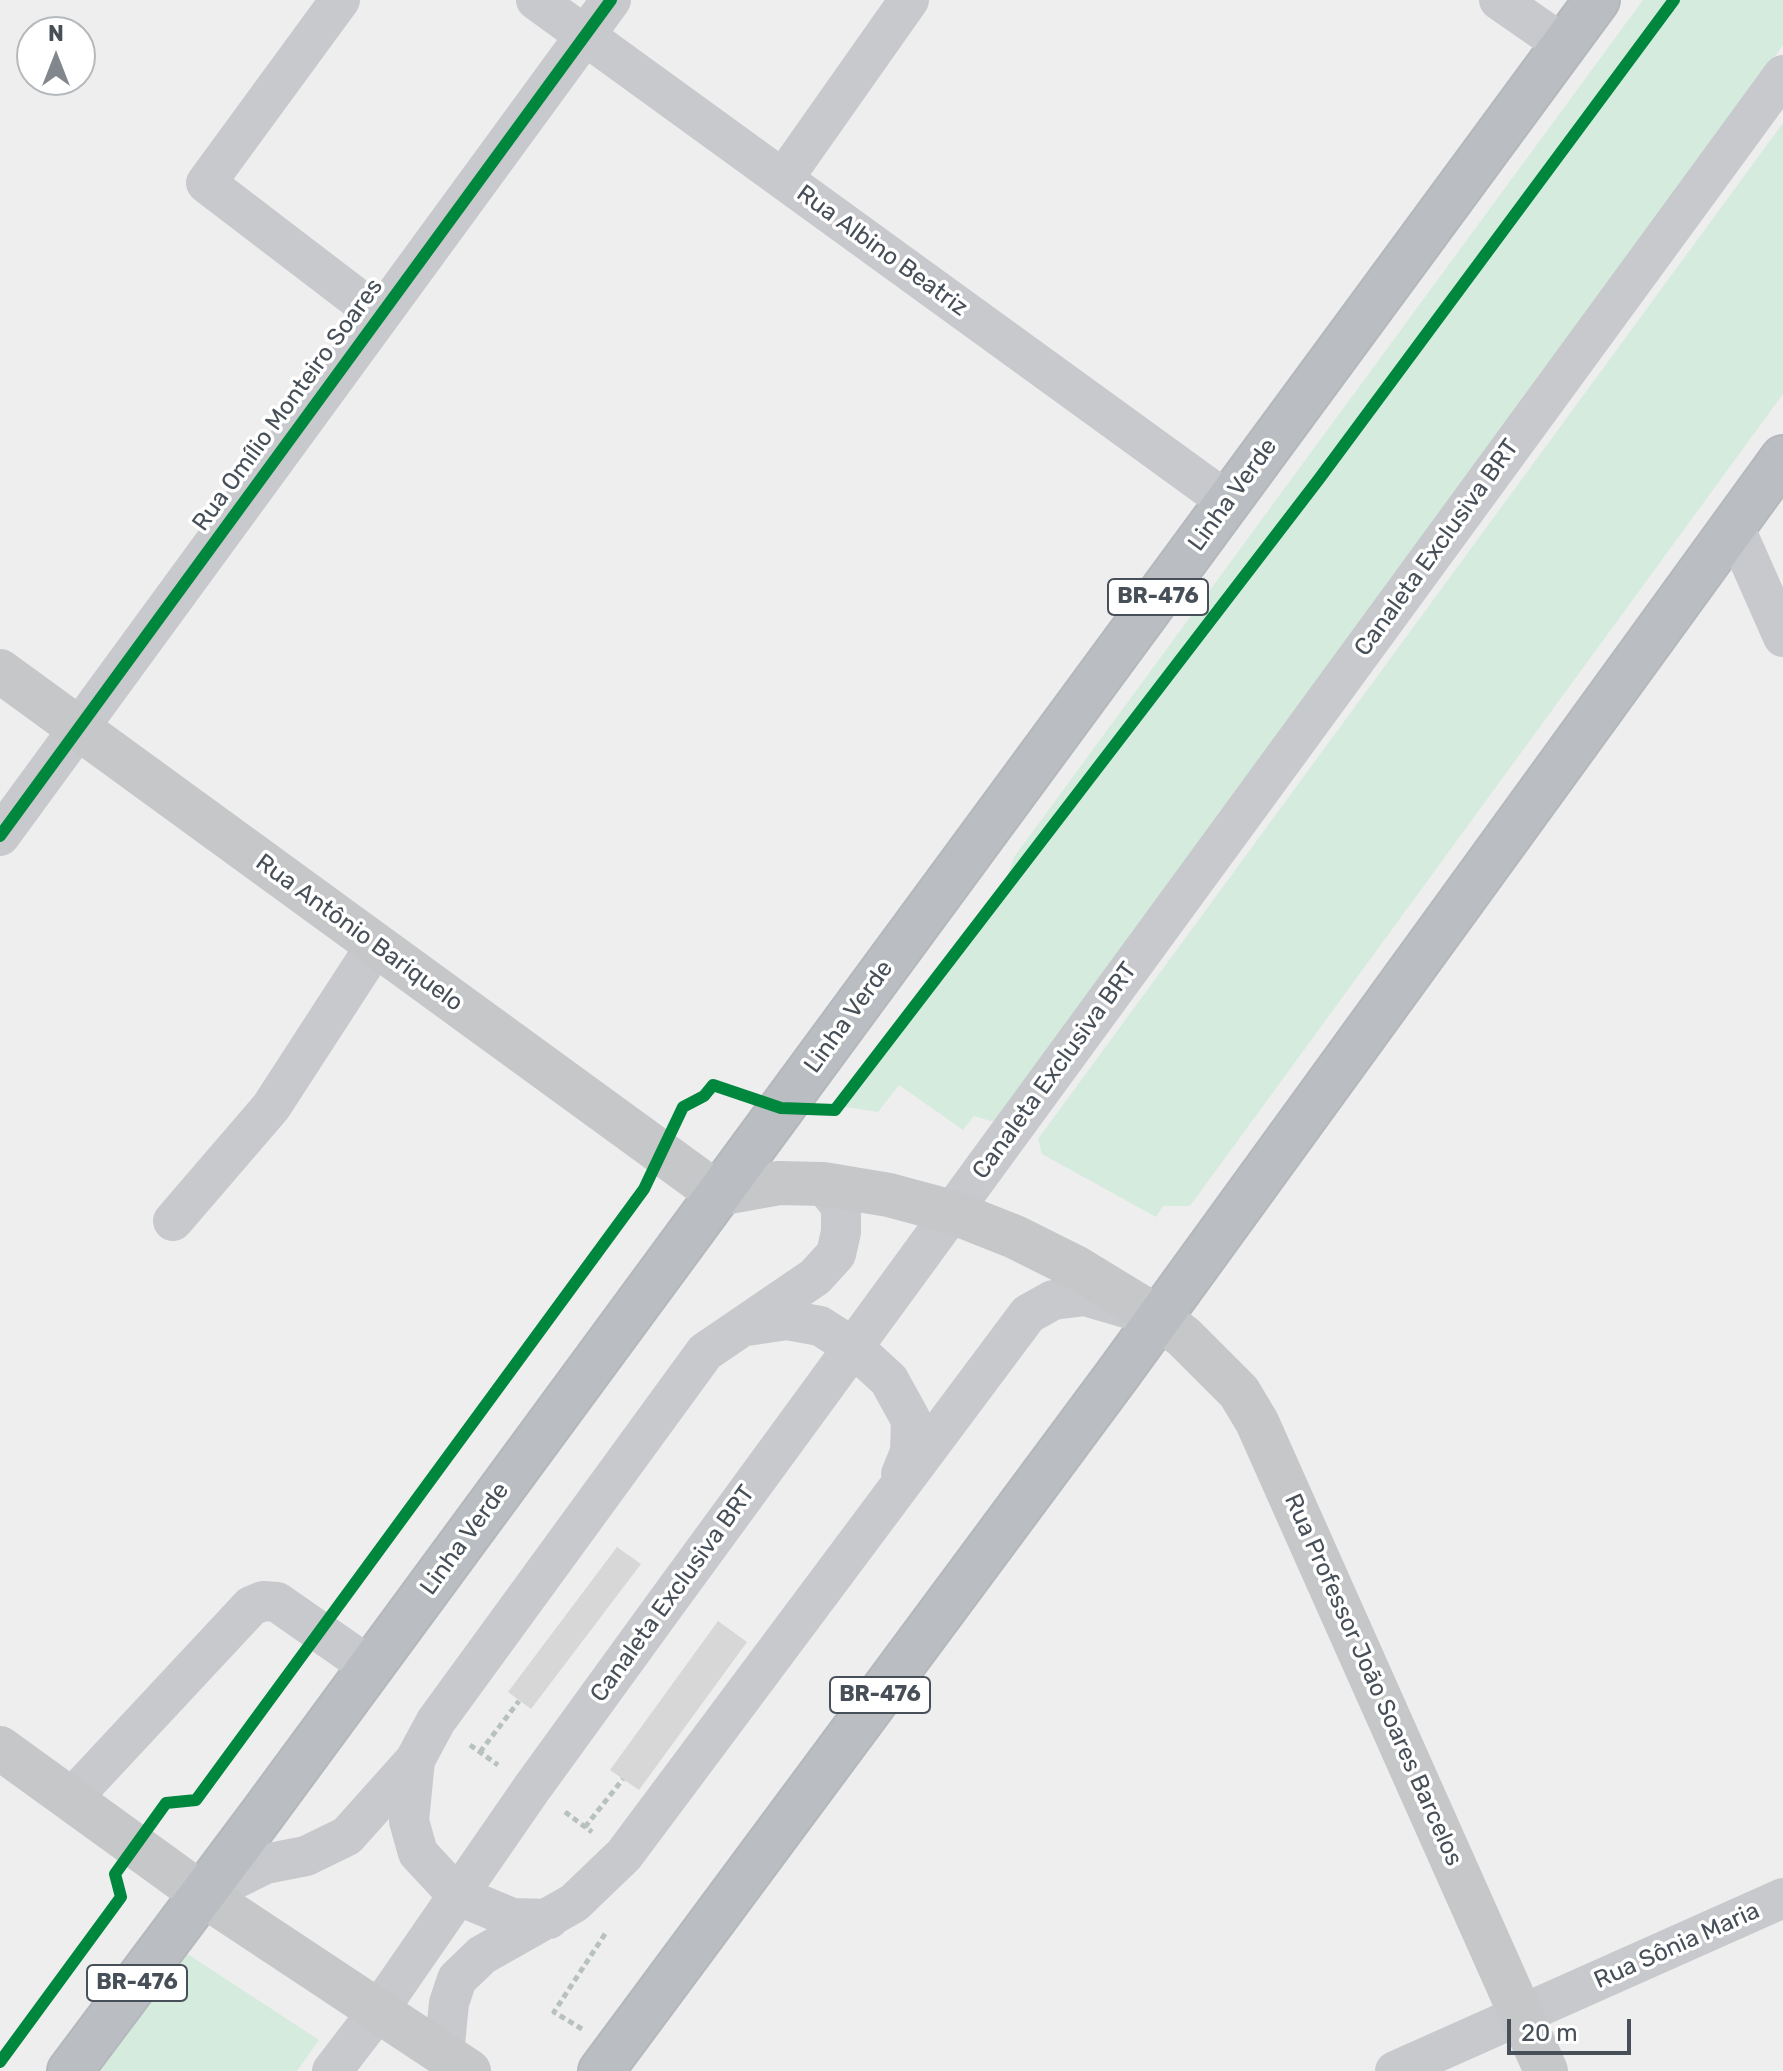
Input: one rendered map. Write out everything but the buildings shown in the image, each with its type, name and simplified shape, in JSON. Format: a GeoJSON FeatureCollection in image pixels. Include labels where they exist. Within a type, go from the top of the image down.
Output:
{"type":"FeatureCollection","features":[{"type":"Feature","properties":{"kind":"highway","name":"Linha Verde"},"geometry":{"type":"LineString","coordinates":[[70,2071],[203,1895],[1597,0]]}},
{"type":"Feature","properties":{"kind":"highway","name":"BR-476"},"geometry":{"type":"LineString","coordinates":[[601,2071],[1159,1318],[1783,458]]}},
{"type":"Feature","properties":{"kind":"main road","name":"Rua Antônio Bariquelo"},"geometry":{"type":"LineString","coordinates":[[0,671],[718,1194]]}},
{"type":"Feature","properties":{"kind":"main road","name":"Rua Professor João Soares Barcelos"},"geometry":{"type":"LineString","coordinates":[[718,1194],[779,1183],[823,1184],[889,1195],[952,1212],[1015,1237],[1077,1268],[1159,1318],[1212,1363],[1239,1392],[1257,1422],[1546,2071]]}},
{"type":"Feature","properties":{"kind":"main road"},"geometry":{"type":"LineString","coordinates":[[0,1748],[203,1895],[456,2062]]}},
{"type":"Feature","properties":{"kind":"street"},"geometry":{"type":"LineString","coordinates":[[340,0],[206,183],[380,316]]}},
{"type":"Feature","properties":{"kind":"street","name":"Rua Albino Beatriz"},"geometry":{"type":"LineString","coordinates":[[536,0],[1228,502]]}},
{"type":"Feature","properties":{"kind":"street","name":"Rua Omílio Monteiro Soares"},"geometry":{"type":"LineString","coordinates":[[0,836],[611,0]]}},
{"type":"Feature","properties":{"kind":"street"},"geometry":{"type":"LineString","coordinates":[[783,179],[909,0]]}},
{"type":"Feature","properties":{"kind":"street"},"geometry":{"type":"LineString","coordinates":[[1499,0],[1564,45]]}},
{"type":"Feature","properties":{"kind":"street","name":"Canaleta Exclusiva BRT"},"geometry":{"type":"LineString","coordinates":[[332,2071],[853,1347],[1783,75]]}},
{"type":"Feature","properties":{"kind":"street"},"geometry":{"type":"LineString","coordinates":[[1734,526],[1783,637]]}},
{"type":"Feature","properties":{"kind":"street"},"geometry":{"type":"LineString","coordinates":[[173,1221],[271,1107],[376,945]]}},
{"type":"Feature","properties":{"kind":"street"},"geometry":{"type":"LineString","coordinates":[[203,1895],[265,1864],[306,1856],[347,1836],[415,1760],[436,1721],[705,1352],[815,1277],[836,1254],[841,1232],[841,1206],[823,1184]]}},
{"type":"Feature","properties":{"kind":"street"},"geometry":{"type":"LineString","coordinates":[[456,2062],[449,2003],[457,1979],[482,1955],[574,1903],[624,1855],[1028,1314],[1053,1300],[1085,1296],[1159,1318]]}},
{"type":"Feature","properties":{"kind":"street"},"geometry":{"type":"LineString","coordinates":[[743,1326],[787,1320],[820,1326],[853,1347],[889,1380],[911,1420],[910,1452],[894,1491]]}},
{"type":"Feature","properties":{"kind":"street"},"geometry":{"type":"LineString","coordinates":[[71,1799],[251,1606],[263,1601],[277,1602],[370,1667]]}},
{"type":"Feature","properties":{"kind":"street"},"geometry":{"type":"LineString","coordinates":[[415,1760],[409,1821],[418,1853],[457,1895],[512,1918],[549,1919]]}},
{"type":"Feature","properties":{"kind":"street","name":"Rua Sônia Maria"},"geometry":{"type":"LineString","coordinates":[[1395,2071],[1783,1898]]}},
{"type":"Feature","properties":{"kind":"path"},"geometry":{"type":"LineString","coordinates":[[480,1752],[519,1701]]}},
{"type":"Feature","properties":{"kind":"path"},"geometry":{"type":"LineString","coordinates":[[585,1827],[623,1779]]}},
{"type":"Feature","properties":{"kind":"green space"},"geometry":{"type":"Polygon","coordinates":[[[1643,0],[1783,0],[1783,45],[994,1122],[974,1116],[963,1130],[899,1085],[878,1112],[840,1106],[999,901],[1014,857],[1643,0]]]}},
{"type":"Feature","properties":{"kind":"green space"},"geometry":{"type":"Polygon","coordinates":[[[1783,123],[1783,394],[1190,1206],[1163,1206],[1156,1217],[1042,1154],[1038,1139],[1783,123]]]}},
{"type":"Feature","properties":{"kind":"green space"},"geometry":{"type":"Polygon","coordinates":[[[186,1953],[319,2040],[297,2071],[100,2071],[186,1953]]]}},
{"type":"Feature","properties":{"kind":"cycle path"},"geometry":{"type":"LineString","coordinates":[[0,836],[611,0]]}},
{"type":"Feature","properties":{"kind":"cycle path"},"geometry":{"type":"LineString","coordinates":[[0,2062],[121,1897],[115,1874],[166,1803],[196,1800],[644,1189],[683,1107],[704,1096],[713,1085],[781,1108],[835,1110],[1319,479],[1674,0]]}}]}
